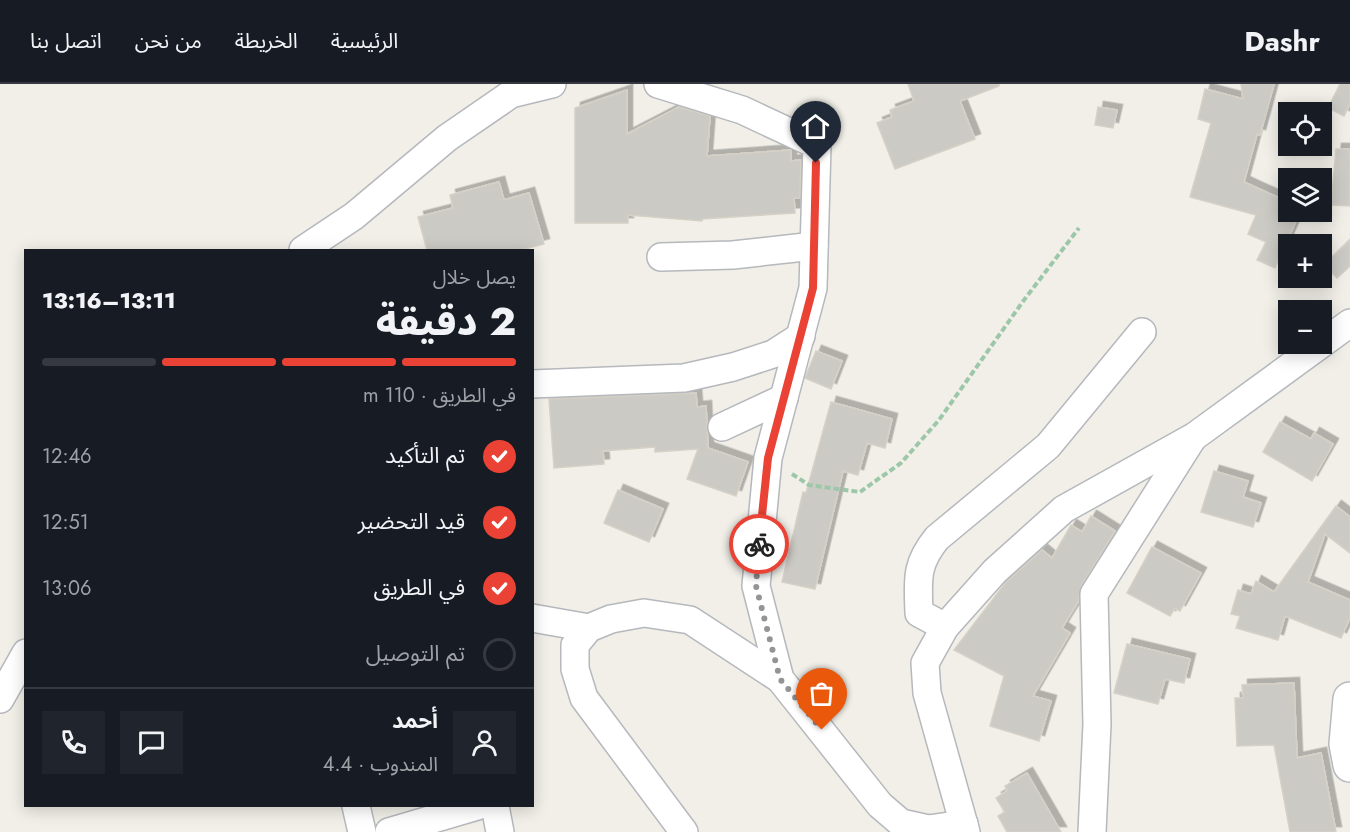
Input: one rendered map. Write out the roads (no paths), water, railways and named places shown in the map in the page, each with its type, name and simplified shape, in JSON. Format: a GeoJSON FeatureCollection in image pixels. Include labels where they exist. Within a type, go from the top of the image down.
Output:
{"type":"FeatureCollection","features":[{"type":"Feature","properties":{"kind":"street"},"geometry":{"type":"LineString","coordinates":[[304,249],[354,216],[447,138],[511,94],[552,84]]}},
{"type":"Feature","properties":{"kind":"street"},"geometry":{"type":"LineString","coordinates":[[658,84],[742,110],[817,145],[813,288],[768,458],[756,586],[780,679]]}},
{"type":"Feature","properties":{"kind":"street"},"geometry":{"type":"LineString","coordinates":[[661,257],[733,255],[814,246]]}},
{"type":"Feature","properties":{"kind":"street"},"geometry":{"type":"LineString","coordinates":[[684,832],[584,698],[575,669],[575,645],[589,628],[611,619],[644,613],[690,620],[780,679],[880,805],[901,823],[928,829],[965,828],[927,693],[925,663],[945,627],[995,571],[1064,509],[1195,436],[1350,323]]}},
{"type":"Feature","properties":{"kind":"street"},"geometry":{"type":"LineString","coordinates":[[945,627],[920,613],[918,588],[920,564],[925,552],[937,538],[1048,446],[1142,332]]}},
{"type":"Feature","properties":{"kind":"street"},"geometry":{"type":"LineString","coordinates":[[534,384],[684,378],[733,367],[773,354],[801,336]]}},
{"type":"Feature","properties":{"kind":"street"},"geometry":{"type":"LineString","coordinates":[[722,427],[784,398]]}},
{"type":"Feature","properties":{"kind":"street"},"geometry":{"type":"LineString","coordinates":[[1092,832],[1097,724],[1094,594],[1195,436]]}},
{"type":"Feature","properties":{"kind":"street"},"geometry":{"type":"LineString","coordinates":[[534,618],[589,628]]}},
{"type":"Feature","properties":{"kind":"street"},"geometry":{"type":"LineString","coordinates":[[0,699],[24,657]]}},
{"type":"Feature","properties":{"kind":"street"},"geometry":{"type":"LineString","coordinates":[[1350,699],[1346,744],[1350,765]]}},
{"type":"Feature","properties":{"kind":"street"},"geometry":{"type":"LineString","coordinates":[[356,807],[362,832]]}},
{"type":"Feature","properties":{"kind":"street"},"geometry":{"type":"LineString","coordinates":[[389,832],[474,807]]}},
{"type":"Feature","properties":{"kind":"street"},"geometry":{"type":"LineString","coordinates":[[495,807],[500,832]]}}]}
